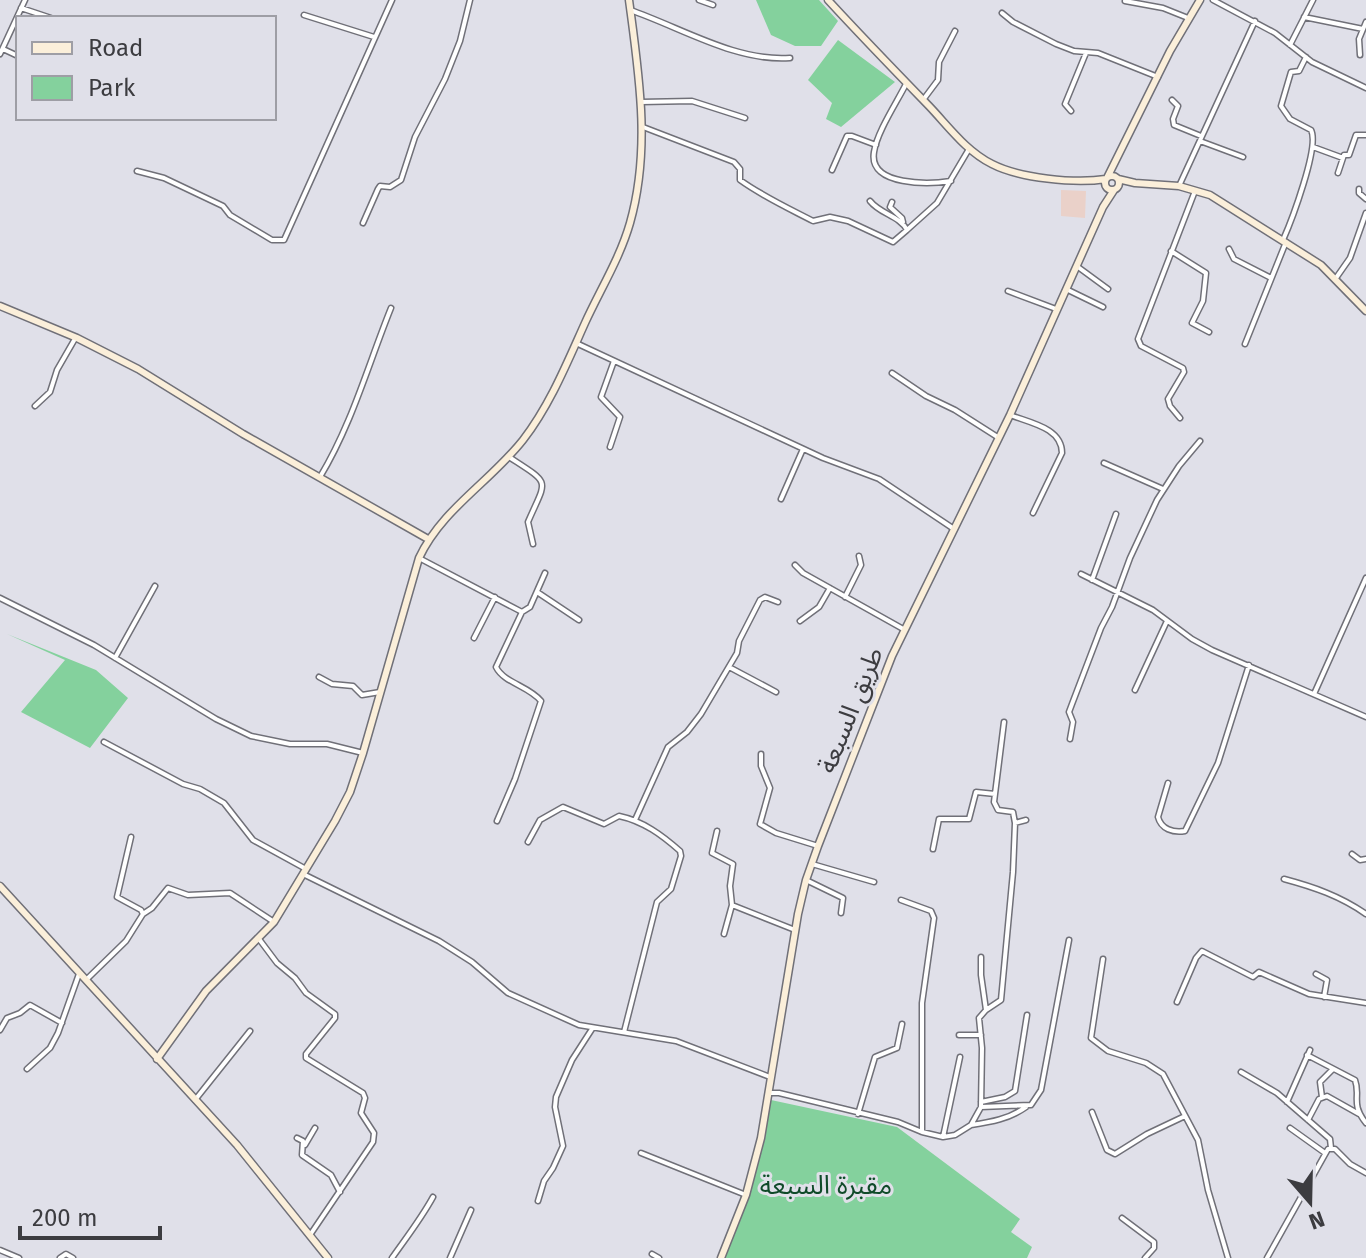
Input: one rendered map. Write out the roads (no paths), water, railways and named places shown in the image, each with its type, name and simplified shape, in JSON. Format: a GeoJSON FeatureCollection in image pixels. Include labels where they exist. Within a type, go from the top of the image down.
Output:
{"type":"FeatureCollection","features":[{"type":"Feature","properties":{"kind":"street"},"geometry":{"type":"LineString","coordinates":[[18,16],[25,0]]}},
{"type":"Feature","properties":{"kind":"street"},"geometry":{"type":"LineString","coordinates":[[137,171],[164,178],[223,206],[230,215],[272,240],[284,240],[392,0]]}},
{"type":"Feature","properties":{"kind":"street"},"geometry":{"type":"LineString","coordinates":[[363,223],[380,186],[398,185],[401,180],[415,137],[445,79],[460,41],[470,0]]}},
{"type":"Feature","properties":{"kind":"street"},"geometry":{"type":"LineString","coordinates":[[157,1059],[206,991],[274,922],[305,872],[350,792],[419,558],[428,539],[509,457],[540,415],[615,262],[637,191],[643,127],[629,0]]}},
{"type":"Feature","properties":{"kind":"street"},"geometry":{"type":"LineString","coordinates":[[699,0],[713,5]]}},
{"type":"Feature","properties":{"kind":"street"},"geometry":{"type":"LineString","coordinates":[[828,0],[982,159],[1026,175],[1109,185],[1135,183],[1196,189],[1284,241],[1336,278],[1366,311]]}},
{"type":"Feature","properties":{"kind":"street","name":"طريق السبعة"},"geometry":{"type":"LineString","coordinates":[[721,1258],[746,1195],[761,1138],[795,930],[806,880],[818,846],[905,630],[1010,415],[1103,207],[1117,162],[1200,0]]}},
{"type":"Feature","properties":{"kind":"street"},"geometry":{"type":"LineString","coordinates":[[1213,0],[1255,21],[1338,76],[1366,88]]}},
{"type":"Feature","properties":{"kind":"street"},"geometry":{"type":"LineString","coordinates":[[1290,45],[1313,0]]}},
{"type":"Feature","properties":{"kind":"street"},"geometry":{"type":"LineString","coordinates":[[1125,1],[1163,8],[1190,19]]}},
{"type":"Feature","properties":{"kind":"street"},"geometry":{"type":"LineString","coordinates":[[21,8],[45,16]]}},
{"type":"Feature","properties":{"kind":"street"},"geometry":{"type":"LineString","coordinates":[[630,10],[728,48],[773,58],[790,58]]}},
{"type":"Feature","properties":{"kind":"street"},"geometry":{"type":"LineString","coordinates":[[1002,13],[1041,37],[1074,51],[1098,53],[1158,77]]}},
{"type":"Feature","properties":{"kind":"street"},"geometry":{"type":"LineString","coordinates":[[304,15],[374,37]]}},
{"type":"Feature","properties":{"kind":"street"},"geometry":{"type":"LineString","coordinates":[[1304,17],[1363,29]]}},
{"type":"Feature","properties":{"kind":"street"},"geometry":{"type":"LineString","coordinates":[[2,52],[16,20]]}},
{"type":"Feature","properties":{"kind":"street"},"geometry":{"type":"LineString","coordinates":[[1179,186],[1255,21]]}},
{"type":"Feature","properties":{"kind":"street"},"geometry":{"type":"LineString","coordinates":[[1360,55],[1359,39],[1366,22]]}},
{"type":"Feature","properties":{"kind":"street"},"geometry":{"type":"LineString","coordinates":[[923,100],[938,80],[939,62],[955,31]]}},
{"type":"Feature","properties":{"kind":"street"},"geometry":{"type":"LineString","coordinates":[[1071,111],[1065,104],[1086,52]]}},
{"type":"Feature","properties":{"kind":"street"},"geometry":{"type":"LineString","coordinates":[[1245,344],[1284,241],[1313,147],[1313,133],[1290,119],[1281,106],[1291,72],[1299,71],[1306,57]]}},
{"type":"Feature","properties":{"kind":"street"},"geometry":{"type":"LineString","coordinates":[[907,83],[876,145],[876,165],[889,176],[907,182],[951,181]]}},
{"type":"Feature","properties":{"kind":"street"},"geometry":{"type":"LineString","coordinates":[[1172,100],[1178,106],[1174,125],[1243,157]]}},
{"type":"Feature","properties":{"kind":"street"},"geometry":{"type":"LineString","coordinates":[[641,102],[702,102],[745,118]]}},
{"type":"Feature","properties":{"kind":"street"},"geometry":{"type":"LineString","coordinates":[[643,127],[734,162],[740,169],[740,180],[759,194],[813,221],[830,217],[848,221],[893,242],[930,211],[969,148]]}},
{"type":"Feature","properties":{"kind":"street"},"geometry":{"type":"LineString","coordinates":[[1338,173],[1356,135],[1366,135]]}},
{"type":"Feature","properties":{"kind":"street"},"geometry":{"type":"LineString","coordinates":[[832,170],[847,136],[876,145]]}},
{"type":"Feature","properties":{"kind":"street"},"geometry":{"type":"LineString","coordinates":[[1313,147],[1343,158]]}},
{"type":"Feature","properties":{"kind":"street"},"geometry":{"type":"LineString","coordinates":[[1109,185],[1119,184],[1117,162]]}},
{"type":"Feature","properties":{"kind":"street"},"geometry":{"type":"LineString","coordinates":[[1109,185],[1117,179],[1135,183]]}},
{"type":"Feature","properties":{"kind":"street"},"geometry":{"type":"LineString","coordinates":[[1180,418],[1168,399],[1184,368],[1141,346],[1138,341],[1196,189]]}},
{"type":"Feature","properties":{"kind":"street"},"geometry":{"type":"LineString","coordinates":[[1359,189],[1366,199]]}},
{"type":"Feature","properties":{"kind":"street"},"geometry":{"type":"LineString","coordinates":[[870,201],[876,208],[903,222]]}},
{"type":"Feature","properties":{"kind":"street"},"geometry":{"type":"LineString","coordinates":[[892,202],[890,207],[902,218],[907,230]]}},
{"type":"Feature","properties":{"kind":"street"},"geometry":{"type":"LineString","coordinates":[[1336,278],[1350,258],[1366,213]]}},
{"type":"Feature","properties":{"kind":"street"},"geometry":{"type":"LineString","coordinates":[[1229,249],[1234,259],[1271,278]]}},
{"type":"Feature","properties":{"kind":"street"},"geometry":{"type":"LineString","coordinates":[[1171,251],[1206,273],[1203,301],[1192,323],[1209,332]]}},
{"type":"Feature","properties":{"kind":"street"},"geometry":{"type":"LineString","coordinates":[[1077,266],[1108,289]]}},
{"type":"Feature","properties":{"kind":"street"},"geometry":{"type":"LineString","coordinates":[[1066,289],[1103,307]]}},
{"type":"Feature","properties":{"kind":"street"},"geometry":{"type":"LineString","coordinates":[[1008,291],[1056,309]]}},
{"type":"Feature","properties":{"kind":"street"},"geometry":{"type":"LineString","coordinates":[[0,306],[76,337],[138,369],[319,479],[428,539]]}},
{"type":"Feature","properties":{"kind":"street"},"geometry":{"type":"LineString","coordinates":[[319,479],[345,432],[391,308]]}},
{"type":"Feature","properties":{"kind":"street"},"geometry":{"type":"LineString","coordinates":[[35,406],[50,392],[57,370],[76,337]]}},
{"type":"Feature","properties":{"kind":"street"},"geometry":{"type":"LineString","coordinates":[[576,343],[803,449],[857,473],[879,479],[956,530]]}},
{"type":"Feature","properties":{"kind":"street"},"geometry":{"type":"LineString","coordinates":[[610,447],[620,417],[601,397],[614,361]]}},
{"type":"Feature","properties":{"kind":"street"},"geometry":{"type":"LineString","coordinates":[[892,373],[999,438]]}},
{"type":"Feature","properties":{"kind":"street"},"geometry":{"type":"LineString","coordinates":[[1010,415],[1050,431],[1062,448],[1033,513]]}},
{"type":"Feature","properties":{"kind":"street"},"geometry":{"type":"LineString","coordinates":[[1070,739],[1073,722],[1069,712],[1130,558],[1163,489],[1200,441]]}},
{"type":"Feature","properties":{"kind":"street"},"geometry":{"type":"LineString","coordinates":[[781,499],[803,449]]}},
{"type":"Feature","properties":{"kind":"street"},"geometry":{"type":"LineString","coordinates":[[509,457],[539,477],[543,485],[543,493],[528,522],[533,544]]}},
{"type":"Feature","properties":{"kind":"street"},"geometry":{"type":"LineString","coordinates":[[1104,463],[1163,489]]}},
{"type":"Feature","properties":{"kind":"street"},"geometry":{"type":"LineString","coordinates":[[1092,580],[1116,514]]}},
{"type":"Feature","properties":{"kind":"street"},"geometry":{"type":"LineString","coordinates":[[845,597],[861,565],[859,556]]}},
{"type":"Feature","properties":{"kind":"street"},"geometry":{"type":"LineString","coordinates":[[419,558],[522,612]]}},
{"type":"Feature","properties":{"kind":"street"},"geometry":{"type":"LineString","coordinates":[[795,565],[905,630]]}},
{"type":"Feature","properties":{"kind":"street"},"geometry":{"type":"LineString","coordinates":[[497,821],[515,779],[541,701],[501,675],[496,667],[522,612],[530,607],[545,573]]}},
{"type":"Feature","properties":{"kind":"street"},"geometry":{"type":"LineString","coordinates":[[1081,574],[1153,610],[1202,645],[1366,717]]}},
{"type":"Feature","properties":{"kind":"street"},"geometry":{"type":"LineString","coordinates":[[1314,694],[1366,578]]}},
{"type":"Feature","properties":{"kind":"street"},"geometry":{"type":"LineString","coordinates":[[115,658],[155,586]]}},
{"type":"Feature","properties":{"kind":"street"},"geometry":{"type":"LineString","coordinates":[[800,621],[819,607],[830,588]]}},
{"type":"Feature","properties":{"kind":"street"},"geometry":{"type":"LineString","coordinates":[[537,592],[579,620]]}},
{"type":"Feature","properties":{"kind":"street"},"geometry":{"type":"LineString","coordinates":[[474,638],[495,597]]}},
{"type":"Feature","properties":{"kind":"street"},"geometry":{"type":"LineString","coordinates":[[635,820],[668,747],[698,719],[738,651],[739,641],[760,600],[765,597],[778,602]]}},
{"type":"Feature","properties":{"kind":"street"},"geometry":{"type":"LineString","coordinates":[[0,598],[115,658],[216,719],[251,736],[290,744],[327,744],[363,753]]}},
{"type":"Feature","properties":{"kind":"street"},"geometry":{"type":"LineString","coordinates":[[1135,690],[1167,621]]}},
{"type":"Feature","properties":{"kind":"street"},"geometry":{"type":"LineString","coordinates":[[1168,783],[1159,822],[1163,827],[1185,831],[1218,763],[1249,665]]}},
{"type":"Feature","properties":{"kind":"street"},"geometry":{"type":"LineString","coordinates":[[729,667],[776,692]]}},
{"type":"Feature","properties":{"kind":"street"},"geometry":{"type":"LineString","coordinates":[[319,677],[332,684],[353,686],[362,695],[380,692]]}},
{"type":"Feature","properties":{"kind":"street"},"geometry":{"type":"LineString","coordinates":[[971,1125],[981,1105],[979,1018],[1001,1000],[1013,872],[1013,812],[995,808],[1004,722]]}},
{"type":"Feature","properties":{"kind":"street"},"geometry":{"type":"LineString","coordinates":[[104,742],[224,803],[253,840],[305,872],[459,952],[508,993],[592,1029],[676,1041],[772,1078]]}},
{"type":"Feature","properties":{"kind":"street"},"geometry":{"type":"LineString","coordinates":[[761,754],[761,766],[770,788],[760,824],[776,833],[818,846]]}},
{"type":"Feature","properties":{"kind":"street"},"geometry":{"type":"LineString","coordinates":[[933,849],[939,819],[965,821],[972,813],[976,792],[995,794]]}},
{"type":"Feature","properties":{"kind":"street"},"geometry":{"type":"LineString","coordinates":[[528,842],[540,820],[563,807],[604,824],[619,816],[635,820],[680,851],[671,889],[657,902],[624,1032]]}},
{"type":"Feature","properties":{"kind":"street"},"geometry":{"type":"LineString","coordinates":[[1015,823],[1026,820]]}},
{"type":"Feature","properties":{"kind":"street"},"geometry":{"type":"LineString","coordinates":[[717,831],[712,853],[733,864],[730,886],[732,905],[724,934]]}},
{"type":"Feature","properties":{"kind":"street"},"geometry":{"type":"LineString","coordinates":[[131,837],[117,897],[143,914]]}},
{"type":"Feature","properties":{"kind":"street"},"geometry":{"type":"LineString","coordinates":[[1352,854],[1360,860],[1366,859]]}},
{"type":"Feature","properties":{"kind":"street"},"geometry":{"type":"LineString","coordinates":[[812,864],[874,882]]}},
{"type":"Feature","properties":{"kind":"street"},"geometry":{"type":"LineString","coordinates":[[1284,879],[1323,891],[1351,903],[1366,914]]}},
{"type":"Feature","properties":{"kind":"street"},"geometry":{"type":"LineString","coordinates":[[806,880],[843,898],[841,913]]}},
{"type":"Feature","properties":{"kind":"street"},"geometry":{"type":"LineString","coordinates":[[0,886],[237,1145],[328,1258]]}},
{"type":"Feature","properties":{"kind":"street"},"geometry":{"type":"LineString","coordinates":[[85,981],[126,941],[143,914],[168,888],[188,895],[230,893],[274,922]]}},
{"type":"Feature","properties":{"kind":"street"},"geometry":{"type":"LineString","coordinates":[[901,900],[931,911],[934,918],[922,1003],[922,1132]]}},
{"type":"Feature","properties":{"kind":"street"},"geometry":{"type":"LineString","coordinates":[[732,905],[795,930]]}},
{"type":"Feature","properties":{"kind":"street"},"geometry":{"type":"LineString","coordinates":[[259,939],[306,993],[335,1014],[306,1054],[307,1061],[351,1084],[365,1098],[361,1113],[373,1129],[374,1138],[341,1193],[310,1235]]}},
{"type":"Feature","properties":{"kind":"street"},"geometry":{"type":"LineString","coordinates":[[770,1093],[898,1122],[943,1137],[961,1132],[971,1125],[1012,1116],[1034,1103],[1041,1090],[1069,940]]}},
{"type":"Feature","properties":{"kind":"street"},"geometry":{"type":"LineString","coordinates":[[1177,1002],[1202,951],[1253,977],[1259,972],[1294,989],[1366,1003]]}},
{"type":"Feature","properties":{"kind":"street"},"geometry":{"type":"LineString","coordinates":[[981,957],[986,1010]]}},
{"type":"Feature","properties":{"kind":"street"},"geometry":{"type":"LineString","coordinates":[[1103,959],[1091,1038],[1108,1051],[1134,1057],[1158,1070],[1203,1155],[1208,1190],[1228,1258]]}},
{"type":"Feature","properties":{"kind":"street"},"geometry":{"type":"LineString","coordinates":[[27,1069],[50,1048],[79,974]]}},
{"type":"Feature","properties":{"kind":"street"},"geometry":{"type":"LineString","coordinates":[[1316,974],[1327,980],[1324,997]]}},
{"type":"Feature","properties":{"kind":"street"},"geometry":{"type":"LineString","coordinates":[[1,1027],[7,1018],[30,1005],[62,1023]]}},
{"type":"Feature","properties":{"kind":"street"},"geometry":{"type":"LineString","coordinates":[[981,1105],[1015,1091],[1027,1015]]}},
{"type":"Feature","properties":{"kind":"street"},"geometry":{"type":"LineString","coordinates":[[858,1114],[870,1066],[879,1053],[897,1048],[902,1024]]}},
{"type":"Feature","properties":{"kind":"street"},"geometry":{"type":"LineString","coordinates":[[538,1201],[544,1181],[563,1146],[555,1107],[556,1097],[572,1060],[592,1029]]}},
{"type":"Feature","properties":{"kind":"street"},"geometry":{"type":"LineString","coordinates":[[195,1100],[250,1031]]}},
{"type":"Feature","properties":{"kind":"street"},"geometry":{"type":"LineString","coordinates":[[959,1035],[981,1035]]}},
{"type":"Feature","properties":{"kind":"street"},"geometry":{"type":"LineString","coordinates":[[1287,1102],[1308,1052],[1332,1070],[1355,1080],[1359,1114]]}},
{"type":"Feature","properties":{"kind":"street"},"geometry":{"type":"LineString","coordinates":[[943,1137],[960,1057]]}},
{"type":"Feature","properties":{"kind":"street"},"geometry":{"type":"LineString","coordinates":[[1322,1097],[1320,1082],[1332,1070]]}},
{"type":"Feature","properties":{"kind":"street"},"geometry":{"type":"LineString","coordinates":[[1241,1072],[1265,1084],[1330,1139],[1331,1148],[1366,1173]]}},
{"type":"Feature","properties":{"kind":"street"},"geometry":{"type":"LineString","coordinates":[[1308,1120],[1319,1099],[1332,1097],[1359,1114],[1366,1123]]}},
{"type":"Feature","properties":{"kind":"street"},"geometry":{"type":"LineString","coordinates":[[981,1105],[1028,1106]]}},
{"type":"Feature","properties":{"kind":"street"},"geometry":{"type":"LineString","coordinates":[[1092,1112],[1107,1150],[1115,1154],[1185,1116]]}},
{"type":"Feature","properties":{"kind":"street"},"geometry":{"type":"LineString","coordinates":[[315,1128],[302,1155],[331,1175],[341,1193]]}},
{"type":"Feature","properties":{"kind":"street"},"geometry":{"type":"LineString","coordinates":[[1290,1128],[1325,1153]]}},
{"type":"Feature","properties":{"kind":"street"},"geometry":{"type":"LineString","coordinates":[[297,1138],[303,1141],[304,1147]]}},
{"type":"Feature","properties":{"kind":"street"},"geometry":{"type":"LineString","coordinates":[[1267,1258],[1325,1153],[1331,1148]]}},
{"type":"Feature","properties":{"kind":"street"},"geometry":{"type":"LineString","coordinates":[[641,1153],[746,1195]]}},
{"type":"Feature","properties":{"kind":"street"},"geometry":{"type":"LineString","coordinates":[[392,1258],[433,1197]]}},
{"type":"Feature","properties":{"kind":"street"},"geometry":{"type":"LineString","coordinates":[[450,1258],[471,1210]]}},
{"type":"Feature","properties":{"kind":"street"},"geometry":{"type":"LineString","coordinates":[[1122,1218],[1154,1242],[1154,1248],[1145,1258]]}},
{"type":"Feature","properties":{"kind":"street"},"geometry":{"type":"LineString","coordinates":[[0,1250],[19,1258]]}},
{"type":"Feature","properties":{"kind":"street"},"geometry":{"type":"LineString","coordinates":[[60,1258],[66,1254],[73,1258]]}},
{"type":"Feature","properties":{"kind":"street"},"geometry":{"type":"LineString","coordinates":[[652,1254],[659,1258]]}},
{"type":"Feature","properties":{"kind":"park label","name":"مقبرة السبعة"},"geometry":{"type":"Point","coordinates":[826,1185]}}]}
